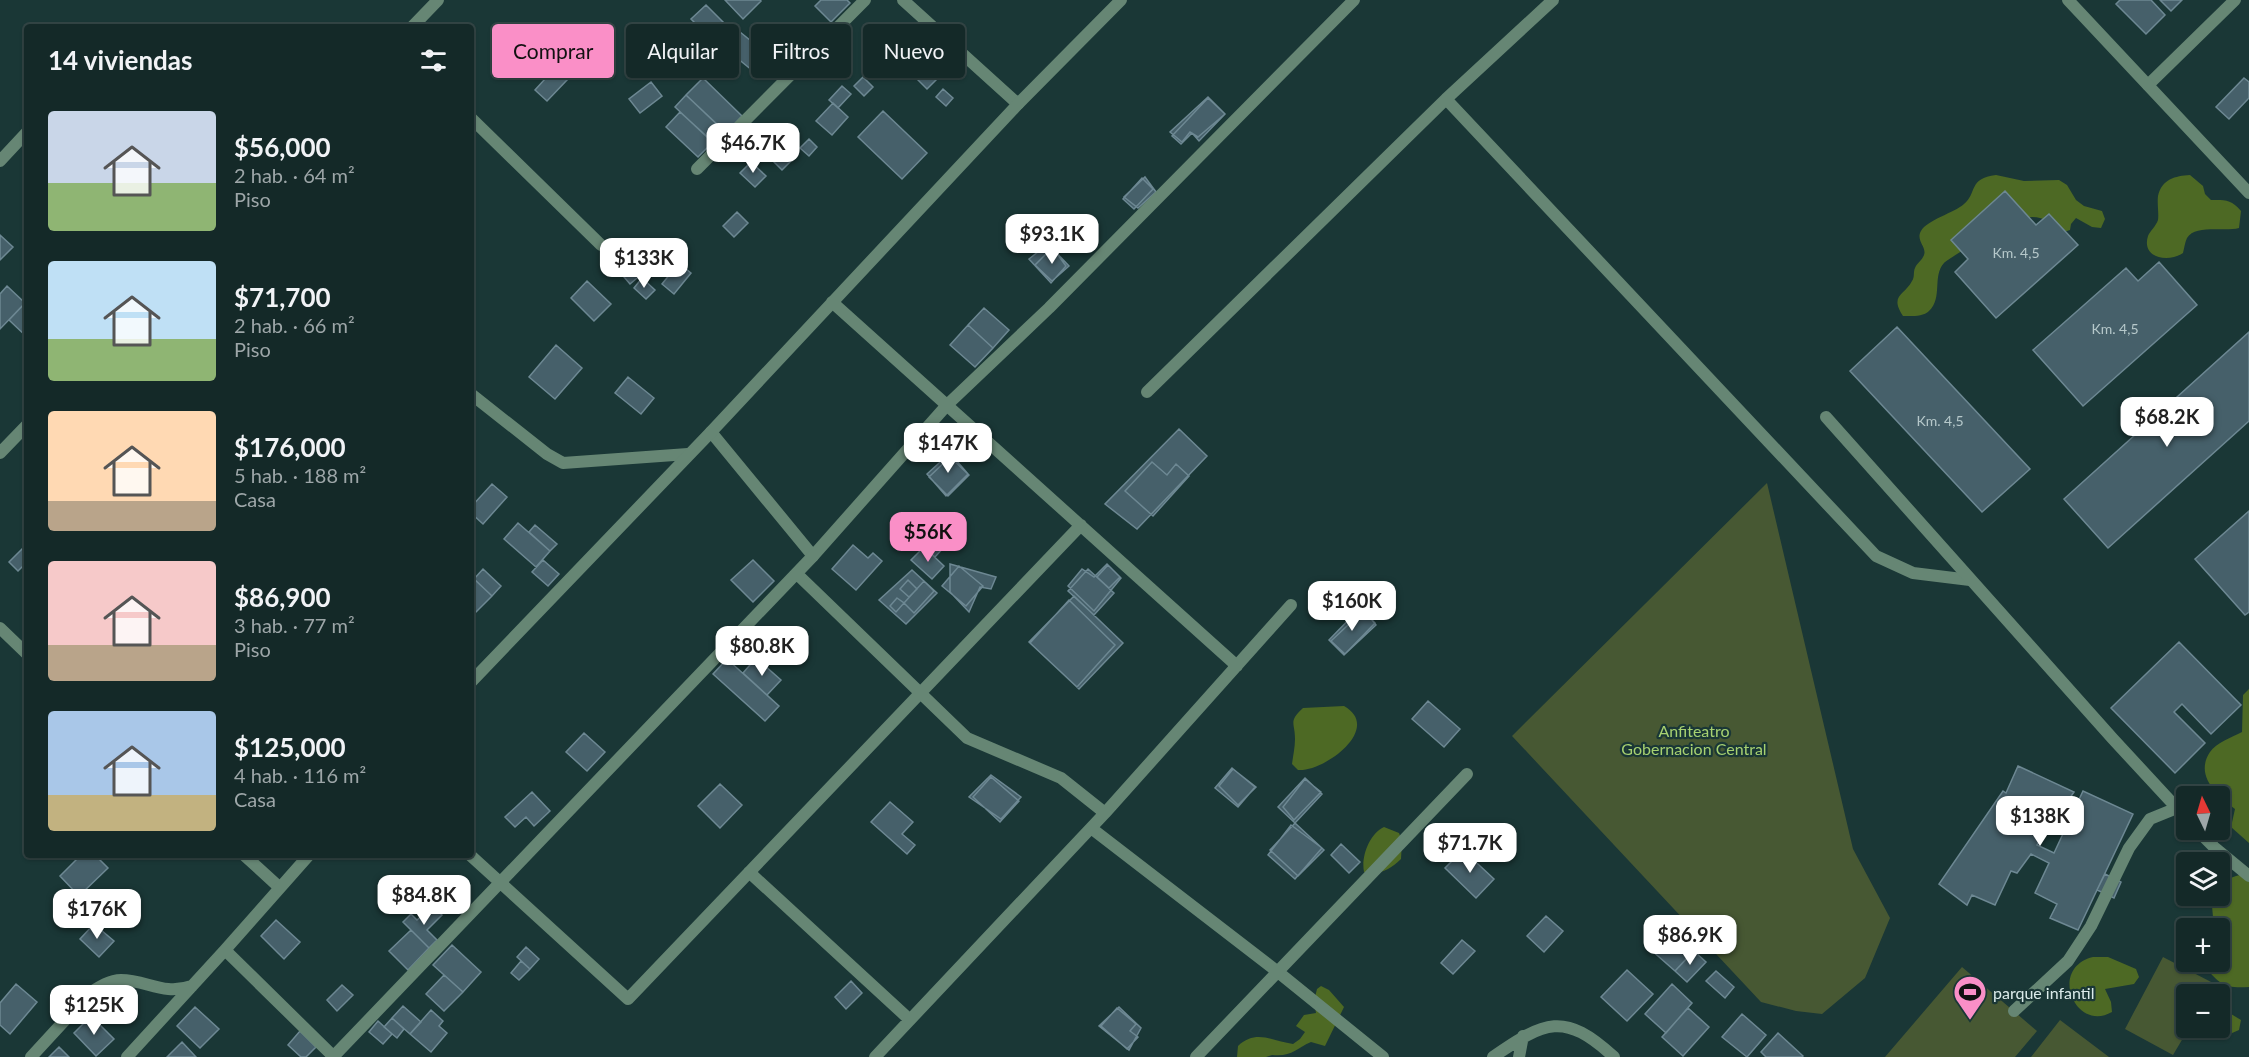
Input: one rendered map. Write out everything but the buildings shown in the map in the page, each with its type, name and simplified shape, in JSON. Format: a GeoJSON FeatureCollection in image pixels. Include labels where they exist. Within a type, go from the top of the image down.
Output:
{"type":"FeatureCollection","features":[{"type":"Feature","properties":{"kind":"street"},"geometry":{"type":"LineString","coordinates":[[415,24],[438,0]]}},
{"type":"Feature","properties":{"kind":"street"},"geometry":{"type":"LineString","coordinates":[[697,170],[865,0]]}},
{"type":"Feature","properties":{"kind":"street"},"geometry":{"type":"LineString","coordinates":[[903,0],[1018,104]]}},
{"type":"Feature","properties":{"kind":"street"},"geometry":{"type":"LineString","coordinates":[[474,679],[711,432],[1018,104],[1121,0]]}},
{"type":"Feature","properties":{"kind":"street"},"geometry":{"type":"LineString","coordinates":[[225,950],[333,1057],[797,574],[947,405],[1049,308],[1354,0]]}},
{"type":"Feature","properties":{"kind":"street"},"geometry":{"type":"LineString","coordinates":[[1147,392],[1446,99],[1554,0]]}},
{"type":"Feature","properties":{"kind":"street"},"geometry":{"type":"LineString","coordinates":[[2068,0],[2249,193]]}},
{"type":"Feature","properties":{"kind":"street"},"geometry":{"type":"LineString","coordinates":[[2148,85],[2235,0]]}},
{"type":"Feature","properties":{"kind":"street"},"geometry":{"type":"LineString","coordinates":[[1446,99],[1876,556],[1912,573],[1971,580]]}},
{"type":"Feature","properties":{"kind":"street"},"geometry":{"type":"LineString","coordinates":[[474,121],[601,245]]}},
{"type":"Feature","properties":{"kind":"street"},"geometry":{"type":"LineString","coordinates":[[0,161],[24,135]]}},
{"type":"Feature","properties":{"kind":"street"},"geometry":{"type":"LineString","coordinates":[[832,302],[1237,666]]}},
{"type":"Feature","properties":{"kind":"street"},"geometry":{"type":"LineString","coordinates":[[474,396],[547,454],[563,463],[688,454]]}},
{"type":"Feature","properties":{"kind":"street"},"geometry":{"type":"LineString","coordinates":[[1826,417],[2176,807]]}},
{"type":"Feature","properties":{"kind":"street"},"geometry":{"type":"LineString","coordinates":[[0,453],[24,428]]}},
{"type":"Feature","properties":{"kind":"street"},"geometry":{"type":"LineString","coordinates":[[711,432],[813,556]]}},
{"type":"Feature","properties":{"kind":"street"},"geometry":{"type":"LineString","coordinates":[[473,858],[628,999],[1081,525]]}},
{"type":"Feature","properties":{"kind":"street"},"geometry":{"type":"LineString","coordinates":[[797,574],[967,738],[1061,778],[1105,813]]}},
{"type":"Feature","properties":{"kind":"street"},"geometry":{"type":"LineString","coordinates":[[875,1057],[1105,813],[1292,605]]}},
{"type":"Feature","properties":{"kind":"street"},"geometry":{"type":"LineString","coordinates":[[0,628],[24,651]]}},
{"type":"Feature","properties":{"kind":"street"},"geometry":{"type":"LineString","coordinates":[[1196,1057],[1467,774]]}},
{"type":"Feature","properties":{"kind":"street"},"geometry":{"type":"LineString","coordinates":[[2014,1011],[2068,961],[2091,926],[2129,848],[2150,819],[2176,808]]}},
{"type":"Feature","properties":{"kind":"street"},"geometry":{"type":"LineString","coordinates":[[1090,828],[1278,972],[1383,1057]]}},
{"type":"Feature","properties":{"kind":"street"},"geometry":{"type":"LineString","coordinates":[[2207,840],[2249,876]]}},
{"type":"Feature","properties":{"kind":"street"},"geometry":{"type":"LineString","coordinates":[[247,858],[279,887]]}},
{"type":"Feature","properties":{"kind":"street"},"geometry":{"type":"LineString","coordinates":[[127,1057],[306,858]]}},
{"type":"Feature","properties":{"kind":"street"},"geometry":{"type":"LineString","coordinates":[[749,872],[910,1020]]}},
{"type":"Feature","properties":{"kind":"street"},"geometry":{"type":"LineString","coordinates":[[30,1057],[90,993],[101,986],[122,980],[172,990],[192,986]]}},
{"type":"Feature","properties":{"kind":"street"},"geometry":{"type":"LineString","coordinates":[[1493,1057],[1540,1027],[1558,1025],[1573,1028],[1596,1041],[1614,1057]]}},
{"type":"Feature","properties":{"kind":"street"},"geometry":{"type":"LineString","coordinates":[[1519,1057],[1523,1036]]}},
{"type":"Feature","properties":{"kind":"green space"},"geometry":{"type":"Polygon","coordinates":[[[1996,175],[2024,181],[2059,180],[2067,185],[2076,200],[2084,206],[2102,211],[2105,219],[2101,228],[2092,227],[2076,218],[2070,230],[2061,233],[2055,225],[2041,218],[2030,217],[2019,220],[1970,246],[1944,263],[1940,268],[1936,300],[1933,306],[1924,314],[1903,316],[1899,309],[1898,299],[1909,286],[1915,268],[1924,254],[1920,238],[1921,231],[1929,223],[1964,204],[1981,179],[1996,175]]]}},
{"type":"Feature","properties":{"kind":"green space"},"geometry":{"type":"Polygon","coordinates":[[[2190,175],[2203,186],[2205,194],[2211,200],[2228,201],[2241,211],[2239,228],[2197,231],[2187,238],[2183,253],[2170,258],[2152,254],[2147,243],[2148,236],[2158,220],[2160,190],[2170,180],[2190,175]]]}},
{"type":"Feature","properties":{"kind":"green space","name":"Anfiteatro Gobernacion Central"},"geometry":{"type":"Polygon","coordinates":[[[1767,483],[1853,849],[1890,918],[1865,978],[1822,1014],[1796,1011],[1761,1002],[1512,736],[1767,483]]]}},
{"type":"Feature","properties":{"kind":"green space"},"geometry":{"type":"Polygon","coordinates":[[[2249,689],[2249,843],[2231,827],[2235,809],[2230,805],[2230,786],[2211,786],[2205,769],[2210,752],[2216,746],[2242,732],[2243,695],[2249,689]]]}},
{"type":"Feature","properties":{"kind":"green space"},"geometry":{"type":"Polygon","coordinates":[[[1344,706],[1354,715],[1357,726],[1354,736],[1346,747],[1322,764],[1298,770],[1292,764],[1295,716],[1303,708],[1344,706]]]}},
{"type":"Feature","properties":{"kind":"green space"},"geometry":{"type":"Polygon","coordinates":[[[1384,827],[1399,833],[1402,841],[1401,859],[1384,871],[1364,872],[1367,846],[1374,835],[1384,827]]]}},
{"type":"Feature","properties":{"kind":"green space"},"geometry":{"type":"Polygon","coordinates":[[[2249,874],[2249,987],[2230,986],[2230,984],[2224,984],[2210,972],[2230,972],[2230,918],[2213,918],[2212,906],[2230,906],[2230,879],[2249,874]]]}},
{"type":"Feature","properties":{"kind":"green space"},"geometry":{"type":"Polygon","coordinates":[[[2093,957],[2108,957],[2136,969],[2139,977],[2134,984],[2105,989],[2111,1002],[2112,1012],[2099,1016],[2087,1014],[2078,1007],[2069,985],[2072,973],[2079,963],[2093,957]]]}},
{"type":"Feature","properties":{"kind":"green space"},"geometry":{"type":"Polygon","coordinates":[[[2163,957],[2176,964],[2176,972],[2192,972],[2213,983],[2176,984],[2176,1038],[2183,1038],[2173,1055],[2125,1029],[2163,957]]]}},
{"type":"Feature","properties":{"kind":"green space","name":"parque infantil"},"geometry":{"type":"Polygon","coordinates":[[[1962,967],[2037,1031],[2015,1057],[1885,1057],[1962,967]]]}},
{"type":"Feature","properties":{"kind":"green space"},"geometry":{"type":"Polygon","coordinates":[[[1321,986],[1329,990],[1344,1007],[1325,1046],[1311,1042],[1284,1055],[1237,1057],[1238,1046],[1251,1038],[1258,1037],[1293,1044],[1300,1039],[1305,1032],[1296,1026],[1304,1015],[1316,1013],[1314,1001],[1317,989],[1321,986]]]}},
{"type":"Feature","properties":{"kind":"green space"},"geometry":{"type":"Polygon","coordinates":[[[2230,1014],[2241,1020],[2239,1030],[2230,1034],[2230,1014]]]}},
{"type":"Feature","properties":{"kind":"green space"},"geometry":{"type":"Polygon","coordinates":[[[2060,1020],[2109,1057],[2031,1057],[2060,1020]]]}},
{"type":"Feature","properties":{"kind":"place","name":"parque infantil"},"geometry":{"type":"Point","coordinates":[1970,1021]}}]}
